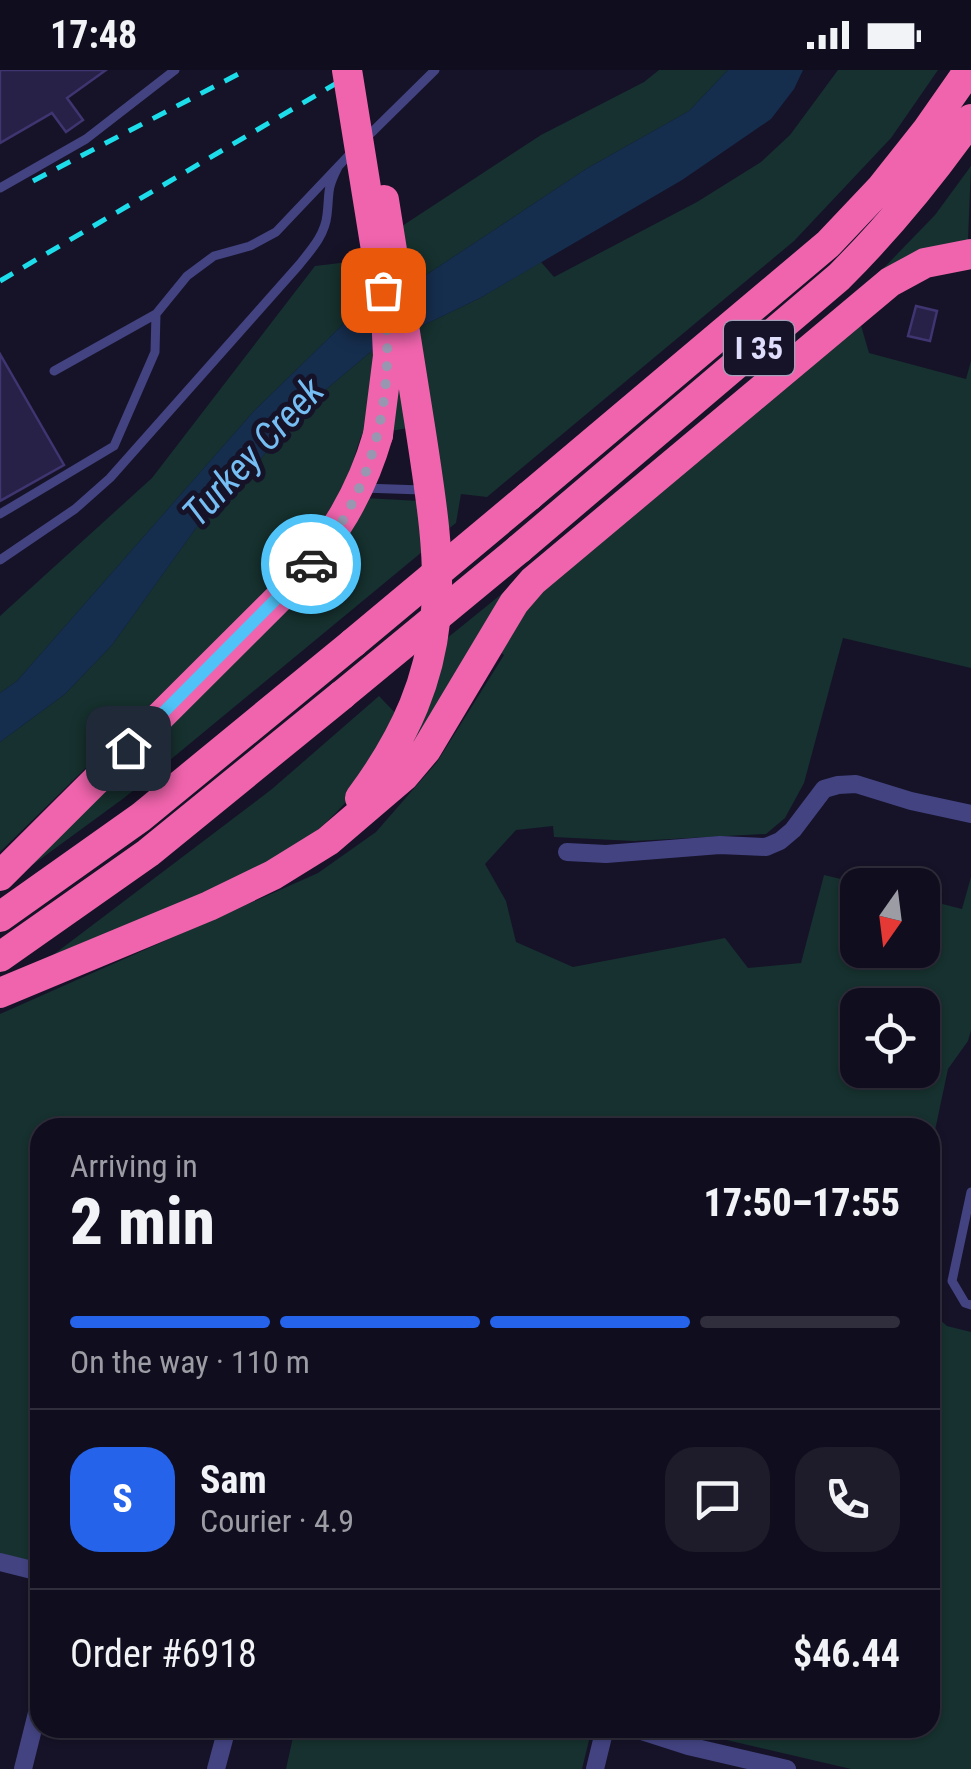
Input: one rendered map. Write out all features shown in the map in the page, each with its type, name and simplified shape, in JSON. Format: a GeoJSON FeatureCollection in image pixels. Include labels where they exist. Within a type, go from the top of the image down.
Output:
{"type":"FeatureCollection","features":[{"type":"Feature","properties":{"kind":"highway"},"geometry":{"type":"LineString","coordinates":[[0,876],[293,584],[329,541],[360,488],[378,435],[388,356],[386,312],[347,70]]}},
{"type":"Feature","properties":{"kind":"highway"},"geometry":{"type":"LineString","coordinates":[[328,841],[384,765],[402,732],[430,658],[440,592],[430,490],[364,70]]}},
{"type":"Feature","properties":{"kind":"highway","name":"I 35"},"geometry":{"type":"LineString","coordinates":[[0,917],[141,817],[828,244],[927,130],[968,70]]}},
{"type":"Feature","properties":{"kind":"highway","name":"I 35"},"geometry":{"type":"LineString","coordinates":[[0,957],[148,853],[519,549],[839,277],[938,166],[971,119]]}},
{"type":"Feature","properties":{"kind":"highway"},"geometry":{"type":"LineString","coordinates":[[0,993],[210,906],[274,875],[328,841],[404,776],[426,750],[514,602],[533,580],[890,282],[925,262],[971,254]]}},
{"type":"Feature","properties":{"kind":"street"},"geometry":{"type":"LineString","coordinates":[[568,852],[606,854],[720,845],[766,847],[793,830],[824,789],[838,784],[856,784],[971,814]]}},
{"type":"Feature","properties":{"kind":"street"},"geometry":{"type":"LineString","coordinates":[[0,1562],[30,1570]]}},
{"type":"Feature","properties":{"kind":"street"},"geometry":{"type":"LineString","coordinates":[[22,1769],[30,1738]]}},
{"type":"Feature","properties":{"kind":"street"},"geometry":{"type":"LineString","coordinates":[[216,1769],[224,1738]]}},
{"type":"Feature","properties":{"kind":"street"},"geometry":{"type":"LineString","coordinates":[[595,1769],[603,1738]]}},
{"type":"Feature","properties":{"kind":"street"},"geometry":{"type":"LineString","coordinates":[[663,1738],[786,1769]]}},
{"type":"Feature","properties":{"kind":"lane"},"geometry":{"type":"LineString","coordinates":[[0,188],[86,139],[175,70]]}},
{"type":"Feature","properties":{"kind":"lane"},"geometry":{"type":"LineString","coordinates":[[54,370],[156,314],[187,276],[214,256],[250,246],[276,232],[435,70]]}},
{"type":"Feature","properties":{"kind":"lane"},"geometry":{"type":"LineString","coordinates":[[0,560],[75,509],[110,478],[299,265],[319,240],[327,217],[326,190],[338,166]]}},
{"type":"Feature","properties":{"kind":"lane"},"geometry":{"type":"LineString","coordinates":[[0,514],[114,446],[156,352],[156,314]]}},
{"type":"Feature","properties":{"kind":"lane"},"geometry":{"type":"LineString","coordinates":[[360,488],[430,490]]}},
{"type":"Feature","properties":{"kind":"lane"},"geometry":{"type":"LineString","coordinates":[[971,1192],[952,1281],[965,1304],[971,1305]]}},
{"type":"Feature","properties":{"kind":"green space"},"geometry":{"type":"Polygon","coordinates":[[[659,70],[728,70],[689,111],[586,169],[408,287],[399,228],[541,135],[644,82],[659,70]]]}},
{"type":"Feature","properties":{"kind":"green space"},"geometry":{"type":"Polygon","coordinates":[[[838,70],[938,70],[891,138],[794,241],[487,497],[461,494],[456,523],[447,530],[432,424],[361,436],[346,483],[298,560],[0,852],[0,742],[65,694],[112,645],[201,521],[243,482],[292,418],[374,349],[480,298],[541,262],[554,277],[697,202],[761,162],[790,135],[838,70]]]}},
{"type":"Feature","properties":{"kind":"green space"},"geometry":{"type":"Polygon","coordinates":[[[971,166],[968,240],[875,277],[935,215],[971,166]]]}},
{"type":"Feature","properties":{"kind":"green space"},"geometry":{"type":"Polygon","coordinates":[[[357,261],[364,304],[254,411],[17,681],[0,693],[0,616],[152,478],[315,266],[357,261]]]}},
{"type":"Feature","properties":{"kind":"green space"},"geometry":{"type":"Polygon","coordinates":[[[860,322],[869,353],[966,379],[971,361],[971,668],[843,638],[804,783],[785,818],[766,834],[634,841],[554,837],[553,826],[516,830],[485,864],[506,901],[516,942],[573,967],[725,938],[748,968],[801,963],[824,875],[840,879],[840,968],[940,968],[940,903],[962,909],[971,877],[971,1030],[968,1041],[948,1069],[938,1118],[30,1118],[30,1561],[0,1553],[0,1014],[318,873],[376,832],[437,762],[504,655],[499,651],[527,605],[860,322]]]}},
{"type":"Feature","properties":{"kind":"green space"},"geometry":{"type":"Polygon","coordinates":[[[365,498],[419,501],[428,547],[124,798],[31,866],[365,498]]]}},
{"type":"Feature","properties":{"kind":"green space"},"geometry":{"type":"Polygon","coordinates":[[[519,580],[402,763],[427,710],[446,639],[519,580]]]}},
{"type":"Feature","properties":{"kind":"green space"},"geometry":{"type":"Polygon","coordinates":[[[379,696],[400,718],[354,792],[316,831],[246,878],[168,913],[49,958],[272,789],[379,696]]]}},
{"type":"Feature","properties":{"kind":"green space"},"geometry":{"type":"Polygon","coordinates":[[[940,1320],[947,1326],[971,1332],[971,1769],[851,1769],[718,1738],[940,1738],[940,1320]]]}},
{"type":"Feature","properties":{"kind":"green space"},"geometry":{"type":"Polygon","coordinates":[[[293,1738],[590,1738],[582,1769],[286,1769],[293,1738]]]}},
{"type":"Feature","properties":{"kind":"water","name":"Turkey Creek"},"geometry":{"type":"Polygon","coordinates":[[[728,70],[803,70],[771,119],[682,180],[480,298],[374,349],[292,418],[243,482],[201,521],[112,645],[65,694],[0,742],[0,693],[17,681],[254,411],[364,304],[408,287],[586,169],[689,111],[728,70]]]}},
{"type":"Feature","properties":{"kind":"building"},"geometry":{"type":"Polygon","coordinates":[[[0,70],[106,70],[67,98],[83,120],[66,132],[52,113],[0,143],[0,70]]]}},
{"type":"Feature","properties":{"kind":"building"},"geometry":{"type":"Polygon","coordinates":[[[916,306],[937,311],[930,341],[908,336],[916,306]]]}},
{"type":"Feature","properties":{"kind":"building"},"geometry":{"type":"Polygon","coordinates":[[[0,354],[64,465],[0,501],[0,354]]]}},
{"type":"Feature","properties":{"kind":"railway"},"geometry":{"type":"LineString","coordinates":[[33,181],[246,70]]}},
{"type":"Feature","properties":{"kind":"railway"},"geometry":{"type":"LineString","coordinates":[[0,281],[359,70]]}},
{"type":"Feature","properties":{"kind":"way so far"},"geometry":{"type":"LineString","coordinates":[[311,564],[351,506],[378,435],[388,356],[383,290]]}},
{"type":"Feature","properties":{"kind":"route"},"geometry":{"type":"LineString","coordinates":[[128,748],[311,564]]}}]}
